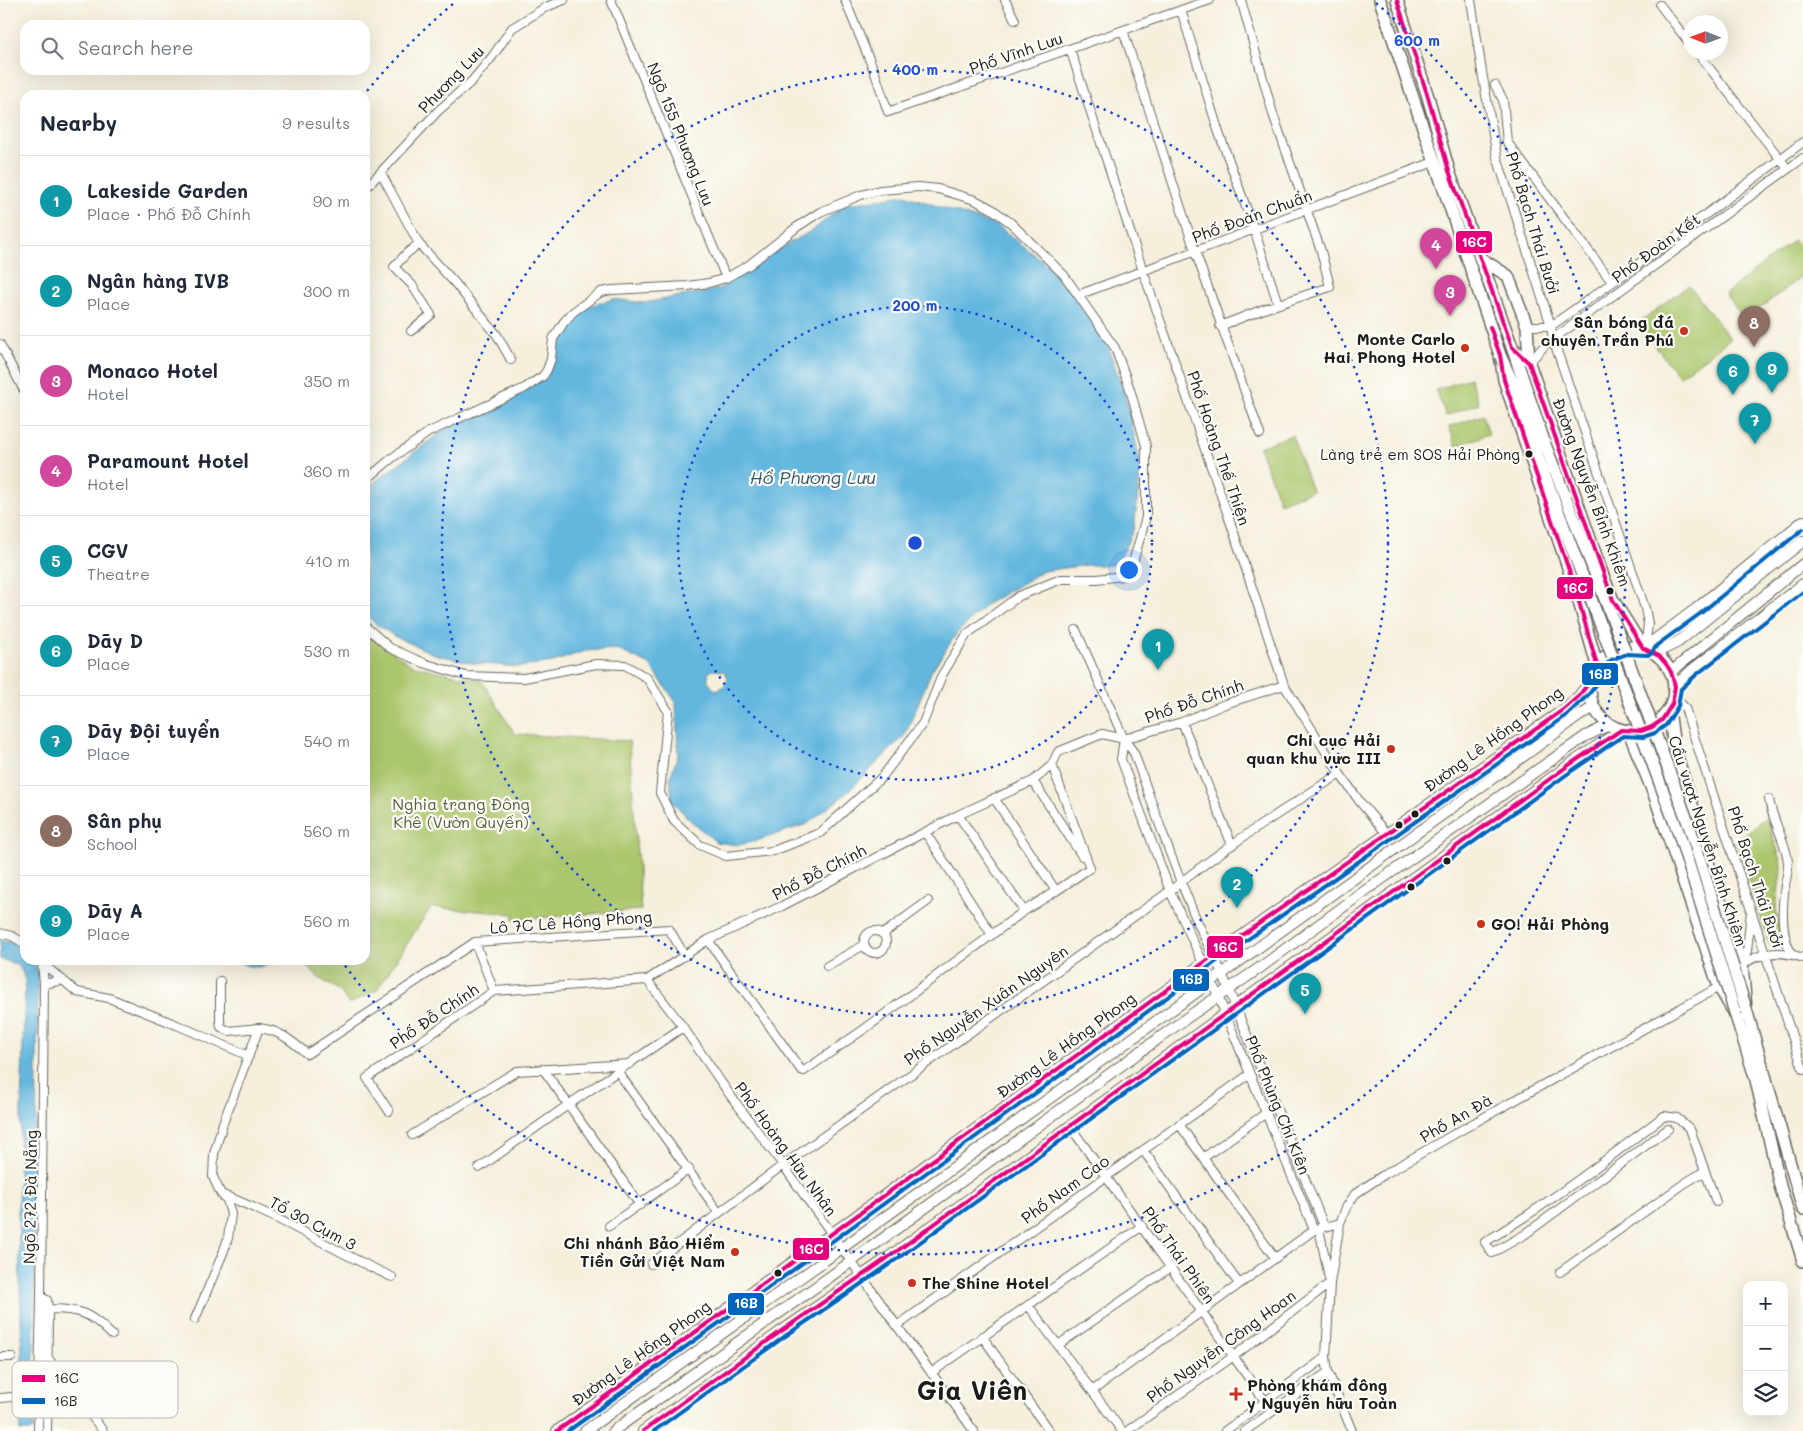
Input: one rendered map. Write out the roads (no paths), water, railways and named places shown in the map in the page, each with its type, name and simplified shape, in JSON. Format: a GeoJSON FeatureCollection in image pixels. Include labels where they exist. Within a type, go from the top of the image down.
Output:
{"type":"FeatureCollection","features":[{"type":"Feature","properties":{"kind":"highway"},"geometry":{"type":"LineString","coordinates":[[1380,0],[1500,355],[1504,380],[1575,588],[1597,665]]}},
{"type":"Feature","properties":{"kind":"highway","name":"Cầu vượt Nguyễn Bỉnh Khiêm"},"geometry":{"type":"LineString","coordinates":[[1397,0],[1449,170],[1546,447],[1686,818],[1746,1010]]}},
{"type":"Feature","properties":{"kind":"highway"},"geometry":{"type":"LineString","coordinates":[[1480,258],[1508,276],[1527,326],[1529,363]]}},
{"type":"Feature","properties":{"kind":"highway","name":"Đường Nguyễn Bỉnh Khiêm"},"geometry":{"type":"LineString","coordinates":[[1512,347],[1529,363],[1613,600],[1647,649]]}},
{"type":"Feature","properties":{"kind":"highway","name":"Cầu vượt Nguyễn Bỉnh Khiêm"},"geometry":{"type":"LineString","coordinates":[[1500,355],[1516,392],[1679,834],[1736,1016]]}},
{"type":"Feature","properties":{"kind":"highway"},"geometry":{"type":"LineString","coordinates":[[1575,588],[1585,596],[1598,595],[1604,588],[1603,576]]}},
{"type":"Feature","properties":{"kind":"highway"},"geometry":{"type":"LineString","coordinates":[[1630,646],[1647,649],[1666,664],[1671,672],[1674,691],[1669,710],[1662,720],[1652,727],[1641,731],[1625,731],[1609,725],[1600,717],[1590,695],[1590,681],[1597,665],[1617,649],[1630,646]]}},
{"type":"Feature","properties":{"kind":"highway"},"geometry":{"type":"LineString","coordinates":[[1669,710],[1674,747],[1702,837],[1711,874],[1742,951],[1746,1010],[1803,1209]]}},
{"type":"Feature","properties":{"kind":"highway"},"geometry":{"type":"LineString","coordinates":[[1625,731],[1655,797],[1719,987],[1736,1016],[1756,1080],[1780,1186],[1803,1261]]}},
{"type":"Feature","properties":{"kind":"highway"},"geometry":{"type":"LineString","coordinates":[[1655,797],[1659,782],[1666,777],[1672,776],[1679,779],[1686,788]]}},
{"type":"Feature","properties":{"kind":"main road"},"geometry":{"type":"LineString","coordinates":[[1647,649],[1653,641],[1694,611],[1803,521]]}},
{"type":"Feature","properties":{"kind":"main road"},"geometry":{"type":"LineString","coordinates":[[1781,539],[1789,552]]}},
{"type":"Feature","properties":{"kind":"main road"},"geometry":{"type":"LineString","coordinates":[[1647,649],[1664,649],[1678,642],[1803,541]]}},
{"type":"Feature","properties":{"kind":"main road"},"geometry":{"type":"LineString","coordinates":[[1671,672],[1801,569]]}},
{"type":"Feature","properties":{"kind":"main road"},"geometry":{"type":"LineString","coordinates":[[1674,691],[1692,670],[1803,584]]}},
{"type":"Feature","properties":{"kind":"main road","name":"Đường Lê Hồng Phong"},"geometry":{"type":"LineString","coordinates":[[557,1431],[832,1234],[1213,956],[1563,710],[1579,696],[1590,681]]}},
{"type":"Feature","properties":{"kind":"main road","name":"Đường Lê Hồng Phong"},"geometry":{"type":"LineString","coordinates":[[585,1431],[1594,707]]}},
{"type":"Feature","properties":{"kind":"main road"},"geometry":{"type":"LineString","coordinates":[[613,1431],[1484,807],[1586,736],[1609,725]]}},
{"type":"Feature","properties":{"kind":"main road"},"geometry":{"type":"LineString","coordinates":[[1564,727],[1570,726],[1576,730],[1576,739],[1572,746]]}},
{"type":"Feature","properties":{"kind":"main road"},"geometry":{"type":"LineString","coordinates":[[643,1431],[1494,820],[1625,731]]}},
{"type":"Feature","properties":{"kind":"main road"},"geometry":{"type":"LineString","coordinates":[[1484,807],[1494,820]]}},
{"type":"Feature","properties":{"kind":"street","name":"Phương Lưu"},"geometry":{"type":"LineString","coordinates":[[370,184],[438,111],[472,81],[492,57],[512,28],[546,7],[564,0]]}},
{"type":"Feature","properties":{"kind":"street","name":"Ngõ 155 Phương Lưu"},"geometry":{"type":"LineString","coordinates":[[610,0],[726,278]]}},
{"type":"Feature","properties":{"kind":"street","name":"Phố Vĩnh Lưu"},"geometry":{"type":"LineString","coordinates":[[845,0],[876,76],[888,112],[1210,0]]}},
{"type":"Feature","properties":{"kind":"street"},"geometry":{"type":"LineString","coordinates":[[1005,0],[1015,20]]}},
{"type":"Feature","properties":{"kind":"street"},"geometry":{"type":"LineString","coordinates":[[1220,326],[1330,287],[1308,210],[1273,114],[1241,0]]}},
{"type":"Feature","properties":{"kind":"street","name":"Phố Bạch Thái Bưởi"},"geometry":{"type":"LineString","coordinates":[[1471,0],[1497,157],[1551,326],[1553,339],[1645,608],[1648,624],[1647,649]]}},
{"type":"Feature","properties":{"kind":"street"},"geometry":{"type":"LineString","coordinates":[[1660,5],[1683,35]]}},
{"type":"Feature","properties":{"kind":"street"},"geometry":{"type":"LineString","coordinates":[[1181,10],[1219,133],[1278,304]]}},
{"type":"Feature","properties":{"kind":"street"},"geometry":{"type":"LineString","coordinates":[[1123,30],[1220,326],[1260,434]]}},
{"type":"Feature","properties":{"kind":"street","name":"Phố Hoàng Thế Thiện"},"geometry":{"type":"LineString","coordinates":[[1070,49],[1143,271],[1232,527],[1284,685],[1340,774],[1386,834]]}},
{"type":"Feature","properties":{"kind":"street"},"geometry":{"type":"LineString","coordinates":[[1703,60],[1788,169]]}},
{"type":"Feature","properties":{"kind":"street"},"geometry":{"type":"LineString","coordinates":[[1495,85],[1503,100],[1507,142],[1612,282]]}},
{"type":"Feature","properties":{"kind":"street","name":"Phố Đoàn Kết"},"geometry":{"type":"LineString","coordinates":[[1551,326],[1781,160],[1803,142]]}},
{"type":"Feature","properties":{"kind":"street","name":"Phố Đoàn Kết"},"geometry":{"type":"LineString","coordinates":[[1529,363],[1545,344],[1803,158]]}},
{"type":"Feature","properties":{"kind":"street","name":"Phố Đoàn Chuẩn"},"geometry":{"type":"LineString","coordinates":[[1078,295],[1434,162]]}},
{"type":"Feature","properties":{"kind":"street"},"geometry":{"type":"LineString","coordinates":[[381,173],[419,244],[454,282],[497,335],[511,360]]}},
{"type":"Feature","properties":{"kind":"street"},"geometry":{"type":"LineString","coordinates":[[370,476],[429,432],[526,388],[542,376],[548,370],[553,339],[558,329],[573,312],[601,292],[688,286],[726,278],[749,265],[797,227],[820,212],[861,195],[880,190],[918,187],[954,193],[975,200],[992,209],[1011,223],[1057,268],[1115,348],[1130,389],[1146,446],[1146,517],[1132,566],[1123,576],[1097,579],[1061,579],[1019,596],[967,634],[942,675],[923,723],[882,777],[820,833],[773,851],[726,856],[700,845],[674,821],[660,794],[668,711],[647,678],[625,665],[596,664],[524,678],[466,676],[424,663],[390,648],[370,630]]}},
{"type":"Feature","properties":{"kind":"street"},"geometry":{"type":"LineString","coordinates":[[411,330],[431,315],[412,284],[394,268],[407,253],[419,244]]}},
{"type":"Feature","properties":{"kind":"street"},"geometry":{"type":"LineString","coordinates":[[1527,326],[1551,326]]}},
{"type":"Feature","properties":{"kind":"street"},"geometry":{"type":"LineString","coordinates":[[0,344],[20,382]]}},
{"type":"Feature","properties":{"kind":"street","name":"Phố Phùng Chí Kiên"},"geometry":{"type":"LineString","coordinates":[[1076,630],[1124,739],[1134,754],[1181,882],[1229,989],[1273,1099],[1319,1228]]}},
{"type":"Feature","properties":{"kind":"street","name":"Phố Đỗ Chính"},"geometry":{"type":"LineString","coordinates":[[389,1111],[367,1078],[494,991],[648,980],[708,940],[782,906],[958,815],[1033,781],[1052,765],[1058,752],[1102,734],[1124,739],[1182,722],[1225,704],[1284,685]]}},
{"type":"Feature","properties":{"kind":"street","name":"Phố Bạch Thái Bưởi"},"geometry":{"type":"LineString","coordinates":[[1674,691],[1684,708],[1691,727],[1803,1069]]}},
{"type":"Feature","properties":{"kind":"street"},"geometry":{"type":"LineString","coordinates":[[1182,722],[1232,845]]}},
{"type":"Feature","properties":{"kind":"street","name":"Phố Phùng Chí Kiên"},"geometry":{"type":"LineString","coordinates":[[1124,739],[1121,759],[1170,891],[1212,981],[1264,1109],[1319,1228]]}},
{"type":"Feature","properties":{"kind":"street"},"geometry":{"type":"LineString","coordinates":[[1052,765],[1090,868]]}},
{"type":"Feature","properties":{"kind":"street","name":"Phố Nguyễn Xuân Nguyên"},"geometry":{"type":"LineString","coordinates":[[650,1264],[783,1165],[1232,845],[1289,805],[1340,774]]}},
{"type":"Feature","properties":{"kind":"street"},"geometry":{"type":"LineString","coordinates":[[1033,781],[1090,868]]}},
{"type":"Feature","properties":{"kind":"street"},"geometry":{"type":"LineString","coordinates":[[994,798],[1056,891]]}},
{"type":"Feature","properties":{"kind":"street"},"geometry":{"type":"LineString","coordinates":[[1769,799],[1770,812],[1787,856],[1788,872],[1783,910],[1786,940],[1792,954]]}},
{"type":"Feature","properties":{"kind":"street"},"geometry":{"type":"LineString","coordinates":[[958,815],[1024,911]]}},
{"type":"Feature","properties":{"kind":"street"},"geometry":{"type":"LineString","coordinates":[[925,832],[992,934]]}},
{"type":"Feature","properties":{"kind":"street"},"geometry":{"type":"LineString","coordinates":[[708,940],[801,1070],[804,1071],[870,1025],[1024,911],[1090,868]]}},
{"type":"Feature","properties":{"kind":"street"},"geometry":{"type":"LineString","coordinates":[[883,934],[928,901]]}},
{"type":"Feature","properties":{"kind":"street"},"geometry":{"type":"LineString","coordinates":[[1751,907],[1742,951],[1758,951],[1766,954]]}},
{"type":"Feature","properties":{"kind":"street","name":"Lô 7C Lê Hồng Phong"},"geometry":{"type":"LineString","coordinates":[[259,1028],[268,1029],[283,1035],[307,1054],[474,942],[668,929],[685,956]]}},
{"type":"Feature","properties":{"kind":"street"},"geometry":{"type":"LineString","coordinates":[[877,930],[883,934],[887,941],[879,953],[869,951],[864,945],[865,938],[869,932],[877,930]]}},
{"type":"Feature","properties":{"kind":"street"},"geometry":{"type":"LineString","coordinates":[[0,933],[12,936],[20,941]]}},
{"type":"Feature","properties":{"kind":"street","name":"Lô 7C Lê Hồng Phong"},"geometry":{"type":"LineString","coordinates":[[474,942],[494,991]]}},
{"type":"Feature","properties":{"kind":"street"},"geometry":{"type":"LineString","coordinates":[[827,966],[864,945]]}},
{"type":"Feature","properties":{"kind":"street"},"geometry":{"type":"LineString","coordinates":[[1742,966],[1751,959],[1777,952],[1803,958]]}},
{"type":"Feature","properties":{"kind":"street","name":"Ngõ 272 Đà Nẵng"},"geometry":{"type":"LineString","coordinates":[[40,1361],[44,1179],[44,984],[41,965]]}},
{"type":"Feature","properties":{"kind":"street"},"geometry":{"type":"LineString","coordinates":[[45,965],[77,992],[109,998],[249,1056]]}},
{"type":"Feature","properties":{"kind":"street"},"geometry":{"type":"LineString","coordinates":[[44,984],[63,980]]}},
{"type":"Feature","properties":{"kind":"street","name":"Phố Hoàng Hữu Nhân"},"geometry":{"type":"LineString","coordinates":[[648,980],[974,1431]]}},
{"type":"Feature","properties":{"kind":"street"},"geometry":{"type":"LineString","coordinates":[[220,981],[221,1027],[229,1031]]}},
{"type":"Feature","properties":{"kind":"street","name":"Phố An Đà"},"geometry":{"type":"LineString","coordinates":[[1328,1372],[1326,1357],[1330,1283],[1340,1223],[1346,1208],[1355,1194],[1479,1120],[1719,987]]}},
{"type":"Feature","properties":{"kind":"street"},"geometry":{"type":"LineString","coordinates":[[479,1168],[683,1027]]}},
{"type":"Feature","properties":{"kind":"street"},"geometry":{"type":"LineString","coordinates":[[194,1319],[223,1253],[228,1238],[231,1214],[227,1200],[221,1194],[214,1178],[214,1154],[223,1123],[259,1028],[229,1031],[209,1038]]}},
{"type":"Feature","properties":{"kind":"street"},"geometry":{"type":"LineString","coordinates":[[412,1135],[517,1071],[629,1064]]}},
{"type":"Feature","properties":{"kind":"street"},"geometry":{"type":"LineString","coordinates":[[543,1069],[640,1205]]}},
{"type":"Feature","properties":{"kind":"street"},"geometry":{"type":"LineString","coordinates":[[618,1072],[690,1169],[719,1213]]}},
{"type":"Feature","properties":{"kind":"street","name":"Phố Nam Cao"},"geometry":{"type":"LineString","coordinates":[[897,1326],[1250,1074]]}},
{"type":"Feature","properties":{"kind":"street"},"geometry":{"type":"LineString","coordinates":[[1203,1158],[1264,1109],[1273,1099]]}},
{"type":"Feature","properties":{"kind":"street"},"geometry":{"type":"LineString","coordinates":[[1668,1129],[1524,1235],[1492,1253],[1485,1242],[1573,1184],[1664,1116],[1677,1118],[1690,1129],[1716,1202]]}},
{"type":"Feature","properties":{"kind":"street"},"geometry":{"type":"LineString","coordinates":[[1179,1124],[1275,1258]]}},
{"type":"Feature","properties":{"kind":"street","name":"Phố Thái Phiên"},"geometry":{"type":"LineString","coordinates":[[1070,1126],[1265,1401]]}},
{"type":"Feature","properties":{"kind":"street"},"geometry":{"type":"LineString","coordinates":[[1143,1150],[1240,1284]]}},
{"type":"Feature","properties":{"kind":"street"},"geometry":{"type":"LineString","coordinates":[[609,1226],[690,1169]]}},
{"type":"Feature","properties":{"kind":"street"},"geometry":{"type":"LineString","coordinates":[[1560,1272],[1685,1183],[1705,1172]]}},
{"type":"Feature","properties":{"kind":"street","name":"Tổ 30 Cụm 3"},"geometry":{"type":"LineString","coordinates":[[221,1194],[266,1213],[357,1261],[392,1277]]}},
{"type":"Feature","properties":{"kind":"street"},"geometry":{"type":"LineString","coordinates":[[1092,1391],[1319,1228],[1340,1223]]}},
{"type":"Feature","properties":{"kind":"street"},"geometry":{"type":"LineString","coordinates":[[931,1373],[1142,1226]]}},
{"type":"Feature","properties":{"kind":"street"},"geometry":{"type":"LineString","coordinates":[[1319,1228],[1330,1283]]}},
{"type":"Feature","properties":{"kind":"street"},"geometry":{"type":"LineString","coordinates":[[1058,1345],[1171,1267]]}},
{"type":"Feature","properties":{"kind":"street","name":"Phố Nguyễn Công Hoan"},"geometry":{"type":"LineString","coordinates":[[1126,1431],[1234,1356],[1330,1283]]}},
{"type":"Feature","properties":{"kind":"street"},"geometry":{"type":"LineString","coordinates":[[41,1297],[47,1300],[48,1309],[48,1361]]}},
{"type":"Feature","properties":{"kind":"street"},"geometry":{"type":"LineString","coordinates":[[1028,1305],[1122,1431]]}},
{"type":"Feature","properties":{"kind":"street"},"geometry":{"type":"LineString","coordinates":[[48,1309],[72,1309],[96,1319],[112,1335]]}},
{"type":"Feature","properties":{"kind":"street"},"geometry":{"type":"LineString","coordinates":[[982,1336],[1049,1431]]}},
{"type":"Feature","properties":{"kind":"street"},"geometry":{"type":"LineString","coordinates":[[0,1357],[12,1357]]}},
{"type":"Feature","properties":{"kind":"street"},"geometry":{"type":"LineString","coordinates":[[1225,1431],[1326,1357]]}},
{"type":"Feature","properties":{"kind":"street"},"geometry":{"type":"LineString","coordinates":[[1245,1431],[1328,1372],[1352,1431]]}},
{"type":"Feature","properties":{"kind":"street"},"geometry":{"type":"LineString","coordinates":[[0,1398],[12,1398]]}},
{"type":"Feature","properties":{"kind":"street","name":"Ngõ 272 Đà Nẵng"},"geometry":{"type":"LineString","coordinates":[[38,1418],[38,1431]]}},
{"type":"Feature","properties":{"kind":"street"},"geometry":{"type":"LineString","coordinates":[[47,1418],[47,1431]]}},
{"type":"Feature","properties":{"kind":"street"},"geometry":{"type":"LineString","coordinates":[[93,1418],[103,1431]]}},
{"type":"Feature","properties":{"kind":"water","name":"Hồ Phương Lưu"},"geometry":{"type":"Polygon","coordinates":[[[904,195],[998,226],[1059,274],[1089,316],[1108,347],[1127,402],[1141,467],[1134,528],[1117,565],[1086,565],[1043,571],[987,604],[957,633],[932,670],[905,735],[848,792],[807,824],[738,845],[716,842],[692,822],[672,801],[670,778],[678,754],[676,702],[650,665],[616,649],[585,651],[553,662],[518,667],[472,663],[434,654],[394,636],[370,619],[370,485],[452,424],[547,378],[560,334],[573,316],[589,306],[614,299],[644,303],[719,289],[765,257],[813,230],[844,205],[904,195]],[[713,670],[709,672],[708,678],[715,690],[724,686],[728,677],[724,671],[713,670]]]}},
{"type":"Feature","properties":{"kind":"water"},"geometry":{"type":"Polygon","coordinates":[[[0,940],[20,945],[20,965],[35,965],[38,972],[34,1361],[22,1361],[18,1209],[25,981],[20,967],[0,959],[0,940]]]}},
{"type":"Feature","properties":{"kind":"water"},"geometry":{"type":"Polygon","coordinates":[[[245,965],[267,965],[256,967],[245,965]]]}},
{"type":"Feature","properties":{"kind":"water"},"geometry":{"type":"Polygon","coordinates":[[[20,1418],[33,1418],[33,1431],[20,1431],[20,1418]]]}},
{"type":"Feature","properties":{"kind":"place","name":"Paramount Hotel"},"geometry":{"type":"Point","coordinates":[1436,269]}},
{"type":"Feature","properties":{"kind":"place","name":"Monaco Hotel"},"geometry":{"type":"Point","coordinates":[1450,316]}},
{"type":"Feature","properties":{"kind":"place","name":"Sân bóng đá chuyên Trần Phú"},"geometry":{"type":"Point","coordinates":[1684,331]}},
{"type":"Feature","properties":{"kind":"place","name":"Sân phụ"},"geometry":{"type":"Point","coordinates":[1754,347]}},
{"type":"Feature","properties":{"kind":"place","name":"Monte Carlo Hai Phong Hotel"},"geometry":{"type":"Point","coordinates":[1465,348]}},
{"type":"Feature","properties":{"kind":"place","name":"Dãy A"},"geometry":{"type":"Point","coordinates":[1772,393]}},
{"type":"Feature","properties":{"kind":"place","name":"Dãy D"},"geometry":{"type":"Point","coordinates":[1733,395]}},
{"type":"Feature","properties":{"kind":"place","name":"Dãy Đội tuyển"},"geometry":{"type":"Point","coordinates":[1755,444]}},
{"type":"Feature","properties":{"kind":"place","name":"Làng trẻ em SOS Hải Phòng"},"geometry":{"type":"Point","coordinates":[1529,454]}},
{"type":"Feature","properties":{"kind":"place","name":"Lakeside Garden"},"geometry":{"type":"Point","coordinates":[1158,670]}},
{"type":"Feature","properties":{"kind":"place","name":"Chi cục Hải quan khu vực III"},"geometry":{"type":"Point","coordinates":[1391,749]}},
{"type":"Feature","properties":{"kind":"place","name":"Ngân hàng IVB"},"geometry":{"type":"Point","coordinates":[1237,908]}},
{"type":"Feature","properties":{"kind":"place","name":"GO! Hải Phòng"},"geometry":{"type":"Point","coordinates":[1481,924]}},
{"type":"Feature","properties":{"kind":"place","name":"CGV"},"geometry":{"type":"Point","coordinates":[1305,1014]}},
{"type":"Feature","properties":{"kind":"place","name":"Chi nhánh Bảo Hiểm Tiền Gửi Việt Nam"},"geometry":{"type":"Point","coordinates":[735,1252]}},
{"type":"Feature","properties":{"kind":"place","name":"The Shine Hotel"},"geometry":{"type":"Point","coordinates":[912,1283]}},
{"type":"Feature","properties":{"kind":"place","name":"Phòng khám đông y Nguyễn hữu Toàn"},"geometry":{"type":"Point","coordinates":[1236,1394]}},
{"type":"Feature","properties":{"kind":"district","name":"Gia Viên"},"geometry":{"type":"Point","coordinates":[972,1391]}},
{"type":"Feature","properties":{"kind":"park label","name":"Nghia trang Đông Khê (Vườn Quyến)"},"geometry":{"type":"Point","coordinates":[461,813]}}]}
